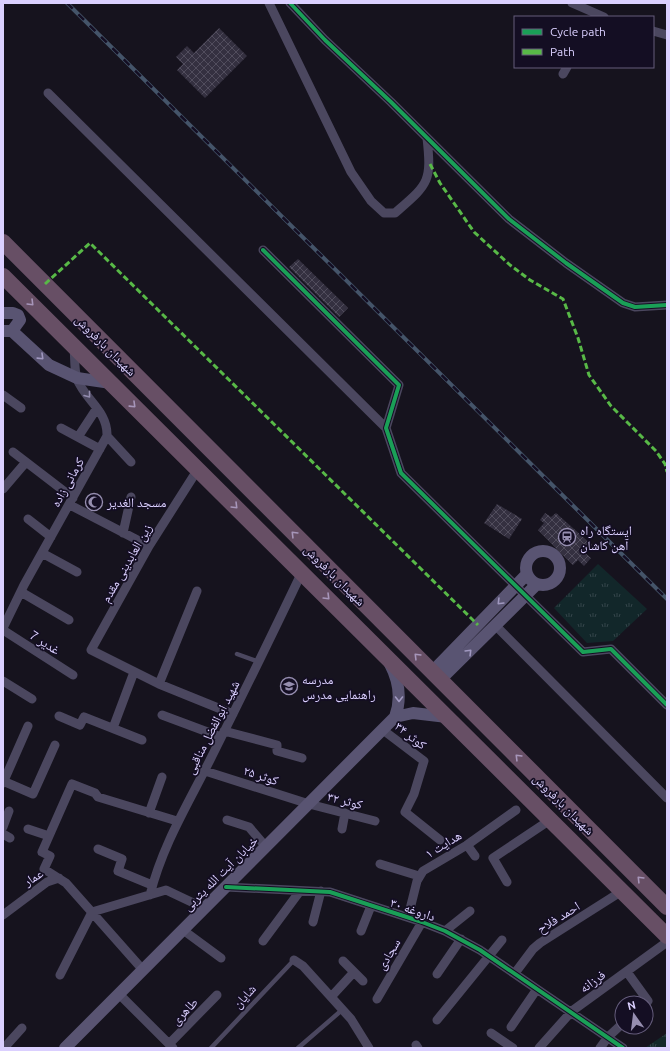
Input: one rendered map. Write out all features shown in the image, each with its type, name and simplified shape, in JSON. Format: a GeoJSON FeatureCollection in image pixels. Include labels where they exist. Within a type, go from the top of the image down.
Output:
{"type":"FeatureCollection","features":[{"type":"Feature","properties":{"kind":"highway","name":"شهیدان بارفروش"},"geometry":{"type":"LineString","coordinates":[[3,242],[667,907]]}},
{"type":"Feature","properties":{"kind":"highway","name":"شهیدان بارفروش"},"geometry":{"type":"LineString","coordinates":[[3,276],[667,936]]}},
{"type":"Feature","properties":{"kind":"highway"},"geometry":{"type":"LineString","coordinates":[[184,455],[191,454],[196,450],[200,438]]}},
{"type":"Feature","properties":{"kind":"highway"},"geometry":{"type":"LineString","coordinates":[[220,491],[221,484],[224,479],[230,476],[236,477]]}},
{"type":"Feature","properties":{"kind":"main road"},"geometry":{"type":"LineString","coordinates":[[3,313],[13,313],[18,315],[20,320],[8,331],[49,365],[77,378],[111,383]]}},
{"type":"Feature","properties":{"kind":"main road"},"geometry":{"type":"LineString","coordinates":[[437,675],[495,625],[537,584],[548,584],[556,578],[560,569],[560,563],[554,554],[543,551],[532,555],[526,564],[527,574],[537,584]]}},
{"type":"Feature","properties":{"kind":"main road"},"geometry":{"type":"LineString","coordinates":[[437,675],[486,616],[527,574]]}},
{"type":"Feature","properties":{"kind":"main road"},"geometry":{"type":"LineString","coordinates":[[486,616],[495,625]]}},
{"type":"Feature","properties":{"kind":"main road"},"geometry":{"type":"LineString","coordinates":[[386,656],[395,673],[398,685],[399,707],[395,717]]}},
{"type":"Feature","properties":{"kind":"main road"},"geometry":{"type":"LineString","coordinates":[[395,717],[414,713],[447,717]]}},
{"type":"Feature","properties":{"kind":"main road","name":"خیابان آیت الله یثربی"},"geometry":{"type":"LineString","coordinates":[[65,1048],[395,717]]}},
{"type":"Feature","properties":{"kind":"street"},"geometry":{"type":"LineString","coordinates":[[269,3],[351,172],[371,201],[384,213],[395,213],[427,181],[430,164],[427,138]]}},
{"type":"Feature","properties":{"kind":"street"},"geometry":{"type":"LineString","coordinates":[[290,3],[325,40],[510,220],[612,297],[635,306],[667,305]]}},
{"type":"Feature","properties":{"kind":"street"},"geometry":{"type":"LineString","coordinates":[[572,3],[593,16]]}},
{"type":"Feature","properties":{"kind":"street"},"geometry":{"type":"LineString","coordinates":[[654,31],[667,35]]}},
{"type":"Feature","properties":{"kind":"street"},"geometry":{"type":"LineString","coordinates":[[48,93],[386,428],[401,473],[517,585],[583,652],[611,649],[667,705]]}},
{"type":"Feature","properties":{"kind":"street"},"geometry":{"type":"LineString","coordinates":[[263,250],[399,385],[386,428]]}},
{"type":"Feature","properties":{"kind":"street"},"geometry":{"type":"LineString","coordinates":[[73,346],[77,378],[107,426],[107,436],[131,462]]}},
{"type":"Feature","properties":{"kind":"street"},"geometry":{"type":"LineString","coordinates":[[3,395],[21,408]]}},
{"type":"Feature","properties":{"kind":"street"},"geometry":{"type":"LineString","coordinates":[[78,437],[97,408]]}},
{"type":"Feature","properties":{"kind":"street"},"geometry":{"type":"LineString","coordinates":[[61,428],[100,449]]}},
{"type":"Feature","properties":{"kind":"street","name":"کرمانی زاده"},"geometry":{"type":"LineString","coordinates":[[3,629],[42,553],[52,538],[107,436]]}},
{"type":"Feature","properties":{"kind":"street"},"geometry":{"type":"LineString","coordinates":[[13,452],[71,502],[149,546]]}},
{"type":"Feature","properties":{"kind":"street"},"geometry":{"type":"LineString","coordinates":[[3,489],[26,462]]}},
{"type":"Feature","properties":{"kind":"street","name":"زین العابدینی مقدم"},"geometry":{"type":"LineString","coordinates":[[134,672],[91,650],[149,546],[198,469]]}},
{"type":"Feature","properties":{"kind":"street"},"geometry":{"type":"LineString","coordinates":[[124,533],[131,497]]}},
{"type":"Feature","properties":{"kind":"street"},"geometry":{"type":"LineString","coordinates":[[28,519],[52,538]]}},
{"type":"Feature","properties":{"kind":"street"},"geometry":{"type":"LineString","coordinates":[[42,553],[77,572]]}},
{"type":"Feature","properties":{"kind":"street","name":"شهید ابوالفضل مناقبی"},"geometry":{"type":"LineString","coordinates":[[150,895],[152,886],[177,821],[223,734],[302,572]]}},
{"type":"Feature","properties":{"kind":"street"},"geometry":{"type":"LineString","coordinates":[[159,684],[197,591]]}},
{"type":"Feature","properties":{"kind":"street"},"geometry":{"type":"LineString","coordinates":[[21,592],[69,620]]}},
{"type":"Feature","properties":{"kind":"street"},"geometry":{"type":"LineString","coordinates":[[495,625],[667,798]]}},
{"type":"Feature","properties":{"kind":"street","name":"غدیر 7"},"geometry":{"type":"LineString","coordinates":[[3,629],[74,675]]}},
{"type":"Feature","properties":{"kind":"street"},"geometry":{"type":"LineString","coordinates":[[113,728],[134,672],[159,684],[233,714]]}},
{"type":"Feature","properties":{"kind":"street"},"geometry":{"type":"LineString","coordinates":[[3,681],[32,699]]}},
{"type":"Feature","properties":{"kind":"street"},"geometry":{"type":"LineString","coordinates":[[162,715],[223,734],[277,745],[277,751],[302,758]]}},
{"type":"Feature","properties":{"kind":"street"},"geometry":{"type":"LineString","coordinates":[[59,716],[80,725],[84,717],[142,740]]}},
{"type":"Feature","properties":{"kind":"street"},"geometry":{"type":"LineString","coordinates":[[28,726],[3,782],[32,794],[55,745]]}},
{"type":"Feature","properties":{"kind":"street","name":"کوثر ۳۴"},"geometry":{"type":"LineString","coordinates":[[383,730],[424,762],[414,794],[405,812],[440,840]]}},
{"type":"Feature","properties":{"kind":"street","name":"کوثر ۲۵"},"geometry":{"type":"LineString","coordinates":[[204,771],[309,804]]}},
{"type":"Feature","properties":{"kind":"street"},"geometry":{"type":"LineString","coordinates":[[149,812],[162,777]]}},
{"type":"Feature","properties":{"kind":"street"},"geometry":{"type":"LineString","coordinates":[[143,970],[66,882],[44,869],[50,856],[42,852],[72,784],[95,793],[98,797],[177,821]]}},
{"type":"Feature","properties":{"kind":"street","name":"کوثر ۳۲"},"geometry":{"type":"LineString","coordinates":[[309,804],[375,821]]}},
{"type":"Feature","properties":{"kind":"street","name":"هدایت ۱"},"geometry":{"type":"LineString","coordinates":[[408,917],[419,876],[467,845],[516,810]]}},
{"type":"Feature","properties":{"kind":"street"},"geometry":{"type":"LineString","coordinates":[[3,827],[9,811]]}},
{"type":"Feature","properties":{"kind":"street"},"geometry":{"type":"LineString","coordinates":[[342,829],[345,813]]}},
{"type":"Feature","properties":{"kind":"street"},"geometry":{"type":"LineString","coordinates":[[227,820],[249,827],[266,847]]}},
{"type":"Feature","properties":{"kind":"street"},"geometry":{"type":"LineString","coordinates":[[507,882],[493,858],[550,820]]}},
{"type":"Feature","properties":{"kind":"street"},"geometry":{"type":"LineString","coordinates":[[28,829],[49,836]]}},
{"type":"Feature","properties":{"kind":"street"},"geometry":{"type":"LineString","coordinates":[[467,845],[475,856]]}},
{"type":"Feature","properties":{"kind":"street"},"geometry":{"type":"LineString","coordinates":[[98,850],[122,859],[118,871],[152,886]]}},
{"type":"Feature","properties":{"kind":"street"},"geometry":{"type":"LineString","coordinates":[[380,864],[419,876]]}},
{"type":"Feature","properties":{"kind":"street","name":"عمار"},"geometry":{"type":"LineString","coordinates":[[3,914],[47,882],[59,878]]}},
{"type":"Feature","properties":{"kind":"street","name":"داروغه ۳۰"},"geometry":{"type":"LineString","coordinates":[[226,887],[321,891],[342,895],[422,922],[461,939],[489,956],[572,1011],[623,1048]]}},
{"type":"Feature","properties":{"kind":"street"},"geometry":{"type":"LineString","coordinates":[[60,975],[92,912],[166,890],[204,908]]}},
{"type":"Feature","properties":{"kind":"street"},"geometry":{"type":"LineString","coordinates":[[263,941],[300,891]]}},
{"type":"Feature","properties":{"kind":"street"},"geometry":{"type":"LineString","coordinates":[[313,922],[321,891]]}},
{"type":"Feature","properties":{"kind":"street","name":"احمد فلاح"},"geometry":{"type":"LineString","coordinates":[[515,973],[533,948],[622,891]]}},
{"type":"Feature","properties":{"kind":"street"},"geometry":{"type":"LineString","coordinates":[[360,931],[371,906]]}},
{"type":"Feature","properties":{"kind":"street"},"geometry":{"type":"LineString","coordinates":[[444,931],[470,911]]}},
{"type":"Feature","properties":{"kind":"street","name":"سجادی"},"geometry":{"type":"LineString","coordinates":[[377,999],[422,922]]}},
{"type":"Feature","properties":{"kind":"street"},"geometry":{"type":"LineString","coordinates":[[183,930],[221,958]]}},
{"type":"Feature","properties":{"kind":"street"},"geometry":{"type":"LineString","coordinates":[[437,974],[461,939]]}},
{"type":"Feature","properties":{"kind":"street"},"geometry":{"type":"LineString","coordinates":[[437,1020],[502,940]]}},
{"type":"Feature","properties":{"kind":"street","name":"فرزانه"},"geometry":{"type":"LineString","coordinates":[[539,1048],[572,1011],[667,942]]}},
{"type":"Feature","properties":{"kind":"street"},"geometry":{"type":"LineString","coordinates":[[294,960],[303,966],[351,1018],[369,1048]]}},
{"type":"Feature","properties":{"kind":"street"},"geometry":{"type":"LineString","coordinates":[[342,961],[363,981]]}},
{"type":"Feature","properties":{"kind":"street"},"geometry":{"type":"LineString","coordinates":[[331,997],[354,972]]}},
{"type":"Feature","properties":{"kind":"street"},"geometry":{"type":"LineString","coordinates":[[627,972],[644,995]]}},
{"type":"Feature","properties":{"kind":"street"},"geometry":{"type":"LineString","coordinates":[[511,1027],[537,989]]}},
{"type":"Feature","properties":{"kind":"street"},"geometry":{"type":"LineString","coordinates":[[119,994],[171,1046]]}},
{"type":"Feature","properties":{"kind":"street","name":"طاهری"},"geometry":{"type":"LineString","coordinates":[[171,1046],[217,995]]}},
{"type":"Feature","properties":{"kind":"street"},"geometry":{"type":"LineString","coordinates":[[8,1047],[22,1028]]}},
{"type":"Feature","properties":{"kind":"street"},"geometry":{"type":"LineString","coordinates":[[600,1048],[614,1031]]}},
{"type":"Feature","properties":{"kind":"street"},"geometry":{"type":"LineString","coordinates":[[491,1033],[513,1048]]}},
{"type":"Feature","properties":{"kind":"lane"},"geometry":{"type":"LineString","coordinates":[[237,654],[258,662]]}},
{"type":"Feature","properties":{"kind":"lane","name":"شایان"},"geometry":{"type":"LineString","coordinates":[[211,1048],[294,960]]}},
{"type":"Feature","properties":{"kind":"lane"},"geometry":{"type":"LineString","coordinates":[[298,1048],[342,1010]]}},
{"type":"Feature","properties":{"kind":"green space"},"geometry":{"type":"Polygon","coordinates":[[[598,564],[647,609],[613,641],[587,643],[554,608],[598,564]]]}},
{"type":"Feature","properties":{"kind":"green space"},"geometry":{"type":"Polygon","coordinates":[[[667,1033],[667,1048],[645,1048],[667,1033]]]}},
{"type":"Feature","properties":{"kind":"building"},"geometry":{"type":"Polygon","coordinates":[[[219,28],[247,56],[205,98],[177,70],[183,64],[176,57],[187,46],[194,53],[219,28]]]}},
{"type":"Feature","properties":{"kind":"building"},"geometry":{"type":"Polygon","coordinates":[[[298,259],[348,308],[339,317],[289,267],[298,259]]]}},
{"type":"Feature","properties":{"kind":"building"},"geometry":{"type":"Polygon","coordinates":[[[497,504],[522,519],[509,539],[484,523],[497,504]]]}},
{"type":"Feature","properties":{"kind":"building"},"geometry":{"type":"Polygon","coordinates":[[[545,513],[551,517],[556,513],[592,545],[585,553],[591,558],[584,566],[578,560],[573,565],[538,530],[544,523],[540,520],[545,513]]]}},
{"type":"Feature","properties":{"kind":"railway"},"geometry":{"type":"LineString","coordinates":[[67,3],[667,599]]}},
{"type":"Feature","properties":{"kind":"marked path"},"geometry":{"type":"LineString","coordinates":[[430,164],[440,183],[474,232],[510,265],[530,280],[563,299],[578,338],[589,375],[611,406],[656,451],[665,464],[667,472]]}},
{"type":"Feature","properties":{"kind":"marked path"},"geometry":{"type":"LineString","coordinates":[[45,284],[90,243],[478,625]]}},
{"type":"Feature","properties":{"kind":"cycle path"},"geometry":{"type":"LineString","coordinates":[[290,3],[325,40],[391,102],[509,219],[566,263],[623,303],[635,307],[667,305]]}},
{"type":"Feature","properties":{"kind":"cycle path"},"geometry":{"type":"LineString","coordinates":[[263,250],[399,385],[386,428],[401,473],[583,652],[611,649],[667,705]]}},
{"type":"Feature","properties":{"kind":"cycle path"},"geometry":{"type":"LineString","coordinates":[[226,887],[330,892],[445,931],[480,950],[623,1048]]}},
{"type":"Feature","properties":{"kind":"place","name":"مسجد الغدیر"},"geometry":{"type":"Point","coordinates":[94,502]}},
{"type":"Feature","properties":{"kind":"place","name":"ایستگاه راه آهن کاشان"},"geometry":{"type":"Point","coordinates":[567,537]}},
{"type":"Feature","properties":{"kind":"place","name":"مدرسه راهنمایی مدرس"},"geometry":{"type":"Point","coordinates":[289,686]}}]}
